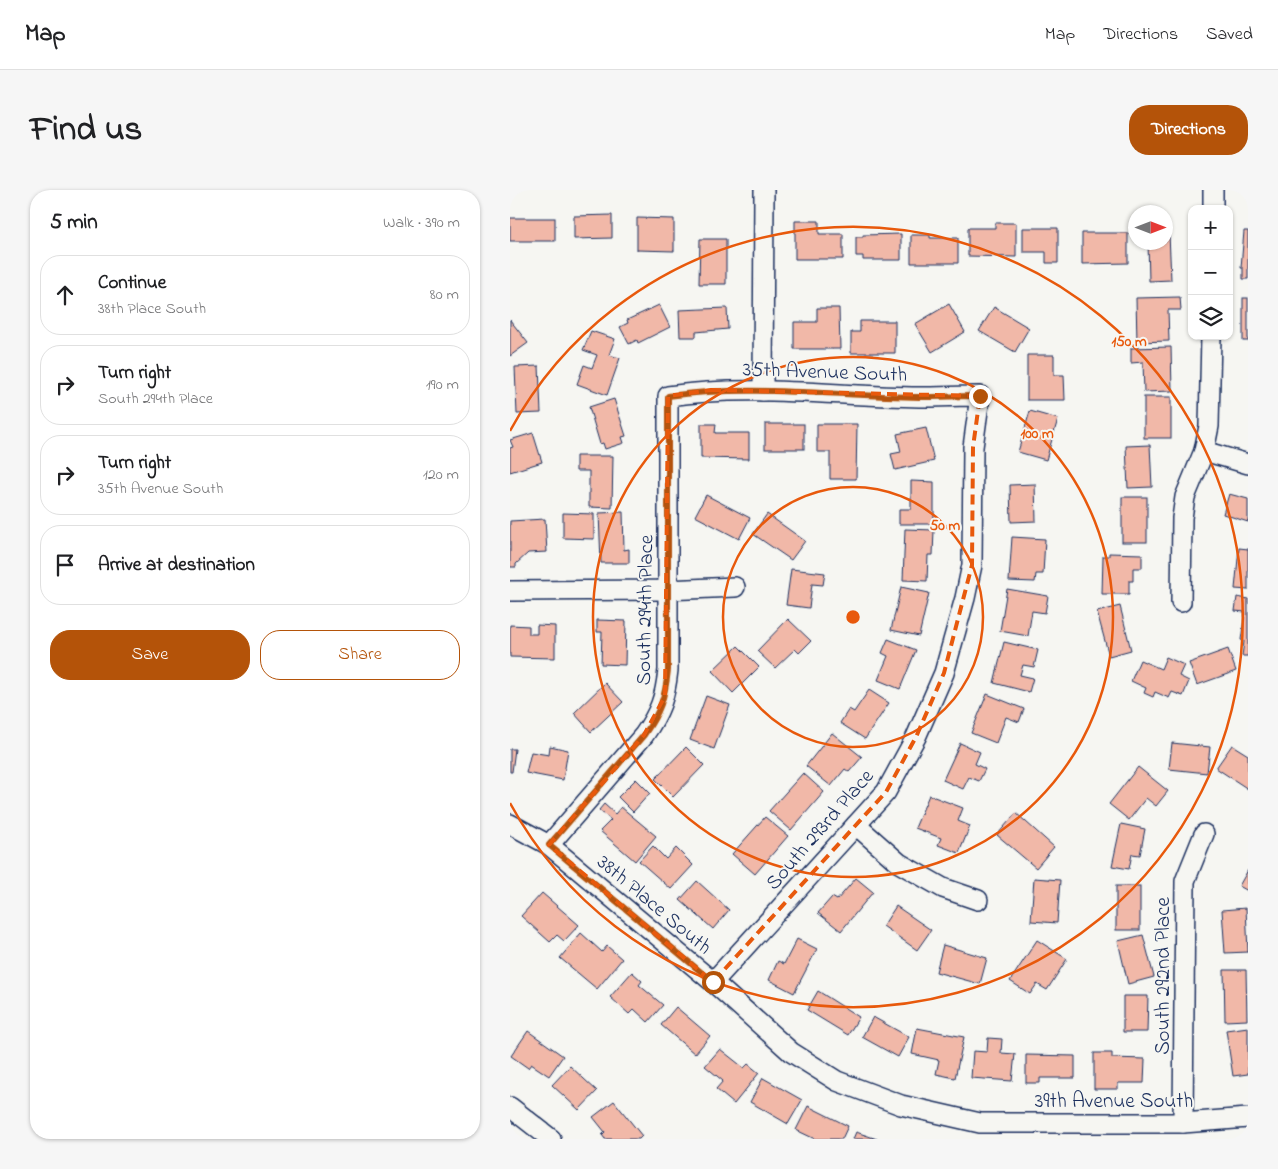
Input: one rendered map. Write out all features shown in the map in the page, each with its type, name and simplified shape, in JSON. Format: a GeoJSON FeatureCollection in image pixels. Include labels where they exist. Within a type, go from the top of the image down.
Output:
{"type":"FeatureCollection","features":[{"type":"Feature","properties":{"kind":"street"},"geometry":{"type":"LineString","coordinates":[[762,391],[764,190]]}},
{"type":"Feature","properties":{"kind":"street"},"geometry":{"type":"LineString","coordinates":[[1213,190],[1213,205]]}},
{"type":"Feature","properties":{"kind":"street"},"geometry":{"type":"LineString","coordinates":[[1181,602],[1182,518],[1185,496],[1204,451],[1211,404],[1211,340]]}},
{"type":"Feature","properties":{"kind":"street","name":"35th Avenue South"},"geometry":{"type":"LineString","coordinates":[[668,396],[711,390],[920,397],[980,396]]}},
{"type":"Feature","properties":{"kind":"street","name":"South 294th Place"},"geometry":{"type":"LineString","coordinates":[[549,845],[656,717],[665,696],[668,670],[666,590],[668,396]]}},
{"type":"Feature","properties":{"kind":"street","name":"South 293rd Place"},"geometry":{"type":"LineString","coordinates":[[713,982],[886,792],[916,737],[944,673],[972,566],[973,447],[980,396]]}},
{"type":"Feature","properties":{"kind":"street"},"geometry":{"type":"LineString","coordinates":[[1204,451],[1248,464]]}},
{"type":"Feature","properties":{"kind":"street"},"geometry":{"type":"LineString","coordinates":[[510,591],[666,590],[735,587]]}},
{"type":"Feature","properties":{"kind":"street","name":"38th Place South"},"geometry":{"type":"LineString","coordinates":[[510,824],[549,845],[713,982],[790,1052],[837,1081],[980,1131]]}},
{"type":"Feature","properties":{"kind":"street"},"geometry":{"type":"LineString","coordinates":[[856,825],[899,863],[943,888],[978,900]]}},
{"type":"Feature","properties":{"kind":"street","name":"South 292nd Place"},"geometry":{"type":"LineString","coordinates":[[1183,1123],[1185,881],[1204,834]]}},
{"type":"Feature","properties":{"kind":"street"},"geometry":{"type":"LineString","coordinates":[[510,1107],[551,1139]]}},
{"type":"Feature","properties":{"kind":"street","name":"39th Avenue South"},"geometry":{"type":"LineString","coordinates":[[980,1131],[1183,1123],[1248,1118]]}},
{"type":"Feature","properties":{"kind":"highlighted area"},"geometry":{"type":"Polygon","coordinates":[[[711,390],[980,396],[973,447],[972,565],[944,673],[916,737],[886,792],[713,982],[549,845],[644,735],[665,696],[668,396],[711,390]]]}},
{"type":"Feature","properties":{"kind":"building"},"geometry":{"type":"Polygon","coordinates":[[[612,215],[612,238],[574,239],[574,216],[612,215]]]}},
{"type":"Feature","properties":{"kind":"building"},"geometry":{"type":"Polygon","coordinates":[[[510,218],[555,218],[555,241],[510,241],[510,218]]]}},
{"type":"Feature","properties":{"kind":"building"},"geometry":{"type":"Polygon","coordinates":[[[637,218],[674,219],[674,251],[637,250],[637,218]]]}},
{"type":"Feature","properties":{"kind":"building"},"geometry":{"type":"Polygon","coordinates":[[[795,221],[819,221],[819,234],[843,234],[843,259],[795,259],[795,221]]]}},
{"type":"Feature","properties":{"kind":"building"},"geometry":{"type":"Polygon","coordinates":[[[995,223],[1016,223],[1016,257],[968,256],[968,228],[995,228],[995,223]]]}},
{"type":"Feature","properties":{"kind":"building"},"geometry":{"type":"Polygon","coordinates":[[[1023,228],[1058,228],[1058,263],[1046,263],[1046,252],[1023,252],[1023,228]]]}},
{"type":"Feature","properties":{"kind":"building"},"geometry":{"type":"Polygon","coordinates":[[[1244,231],[1248,231],[1248,279],[1243,279],[1243,268],[1241,268],[1244,231]]]}},
{"type":"Feature","properties":{"kind":"building"},"geometry":{"type":"Polygon","coordinates":[[[1082,233],[1128,233],[1128,263],[1082,264],[1082,233]]]}},
{"type":"Feature","properties":{"kind":"building"},"geometry":{"type":"Polygon","coordinates":[[[901,234],[901,260],[863,260],[863,256],[856,256],[856,237],[863,237],[863,235],[901,234]]]}},
{"type":"Feature","properties":{"kind":"building"},"geometry":{"type":"Polygon","coordinates":[[[911,235],[930,235],[930,238],[958,238],[958,263],[911,263],[911,235]]]}},
{"type":"Feature","properties":{"kind":"building"},"geometry":{"type":"Polygon","coordinates":[[[700,239],[726,239],[726,284],[699,284],[700,239]]]}},
{"type":"Feature","properties":{"kind":"building"},"geometry":{"type":"Polygon","coordinates":[[[1148,250],[1170,250],[1171,280],[1149,281],[1148,250]]]}},
{"type":"Feature","properties":{"kind":"building"},"geometry":{"type":"Polygon","coordinates":[[[1180,297],[1181,310],[1168,310],[1169,341],[1137,342],[1136,298],[1180,297]]]}},
{"type":"Feature","properties":{"kind":"building"},"geometry":{"type":"Polygon","coordinates":[[[1243,298],[1248,298],[1248,341],[1243,341],[1243,298]]]}},
{"type":"Feature","properties":{"kind":"building"},"geometry":{"type":"Polygon","coordinates":[[[949,304],[965,332],[932,352],[915,324],[949,304]]]}},
{"type":"Feature","properties":{"kind":"building"},"geometry":{"type":"Polygon","coordinates":[[[659,305],[670,327],[638,343],[637,340],[629,344],[620,327],[628,323],[627,320],[659,305]]]}},
{"type":"Feature","properties":{"kind":"building"},"geometry":{"type":"Polygon","coordinates":[[[994,307],[1029,328],[1015,352],[979,331],[994,307]]]}},
{"type":"Feature","properties":{"kind":"building"},"geometry":{"type":"Polygon","coordinates":[[[727,308],[728,329],[696,332],[696,337],[680,337],[679,310],[727,308]]]}},
{"type":"Feature","properties":{"kind":"building"},"geometry":{"type":"Polygon","coordinates":[[[817,308],[839,308],[840,349],[794,349],[794,322],[817,322],[817,308]]]}},
{"type":"Feature","properties":{"kind":"building"},"geometry":{"type":"Polygon","coordinates":[[[510,320],[528,343],[510,356],[510,320]]]}},
{"type":"Feature","properties":{"kind":"building"},"geometry":{"type":"Polygon","coordinates":[[[860,321],[895,321],[895,353],[851,353],[851,332],[860,332],[860,321]]]}},
{"type":"Feature","properties":{"kind":"building"},"geometry":{"type":"Polygon","coordinates":[[[591,331],[615,339],[609,355],[620,358],[607,395],[577,384],[584,365],[592,368],[597,355],[583,350],[591,331]]]}},
{"type":"Feature","properties":{"kind":"building"},"geometry":{"type":"Polygon","coordinates":[[[1171,347],[1172,391],[1144,392],[1143,362],[1131,363],[1131,348],[1171,347]]]}},
{"type":"Feature","properties":{"kind":"building"},"geometry":{"type":"Polygon","coordinates":[[[1027,355],[1054,355],[1054,375],[1064,375],[1065,400],[1027,400],[1027,355]]]}},
{"type":"Feature","properties":{"kind":"building"},"geometry":{"type":"Polygon","coordinates":[[[539,366],[541,413],[517,414],[515,367],[539,366]]]}},
{"type":"Feature","properties":{"kind":"building"},"geometry":{"type":"Polygon","coordinates":[[[1144,397],[1171,397],[1171,438],[1144,438],[1144,397]]]}},
{"type":"Feature","properties":{"kind":"building"},"geometry":{"type":"Polygon","coordinates":[[[614,399],[626,436],[622,437],[624,443],[605,449],[603,443],[600,444],[589,407],[614,399]]]}},
{"type":"Feature","properties":{"kind":"building"},"geometry":{"type":"Polygon","coordinates":[[[1030,411],[1058,419],[1046,460],[1018,452],[1030,411]]]}},
{"type":"Feature","properties":{"kind":"building"},"geometry":{"type":"Polygon","coordinates":[[[701,424],[716,424],[715,433],[749,433],[749,459],[701,458],[701,424]]]}},
{"type":"Feature","properties":{"kind":"building"},"geometry":{"type":"Polygon","coordinates":[[[765,424],[804,424],[804,449],[765,449],[765,424]]]}},
{"type":"Feature","properties":{"kind":"building"},"geometry":{"type":"Polygon","coordinates":[[[817,424],[857,424],[856,479],[830,479],[830,452],[817,452],[817,424]]]}},
{"type":"Feature","properties":{"kind":"building"},"geometry":{"type":"Polygon","coordinates":[[[926,428],[934,461],[895,470],[891,454],[901,452],[897,434],[926,428]]]}},
{"type":"Feature","properties":{"kind":"building"},"geometry":{"type":"Polygon","coordinates":[[[533,433],[542,462],[510,472],[510,448],[513,447],[510,440],[533,433]]]}},
{"type":"Feature","properties":{"kind":"building"},"geometry":{"type":"Polygon","coordinates":[[[1150,445],[1152,487],[1128,488],[1126,446],[1150,445]]]}},
{"type":"Feature","properties":{"kind":"building"},"geometry":{"type":"Polygon","coordinates":[[[576,456],[613,456],[612,508],[589,507],[589,471],[576,471],[576,456]]]}},
{"type":"Feature","properties":{"kind":"building"},"geometry":{"type":"Polygon","coordinates":[[[911,481],[934,482],[934,524],[899,524],[899,509],[911,509],[911,481]]]}},
{"type":"Feature","properties":{"kind":"building"},"geometry":{"type":"Polygon","coordinates":[[[1035,484],[1036,521],[1011,522],[1010,485],[1035,484]]]}},
{"type":"Feature","properties":{"kind":"building"},"geometry":{"type":"Polygon","coordinates":[[[1229,494],[1248,499],[1248,522],[1223,514],[1229,494]]]}},
{"type":"Feature","properties":{"kind":"building"},"geometry":{"type":"Polygon","coordinates":[[[706,495],[750,518],[739,539],[695,516],[706,495]]]}},
{"type":"Feature","properties":{"kind":"building"},"geometry":{"type":"Polygon","coordinates":[[[1122,497],[1147,497],[1147,542],[1122,542],[1122,497]]]}},
{"type":"Feature","properties":{"kind":"building"},"geometry":{"type":"Polygon","coordinates":[[[623,512],[624,550],[629,549],[629,563],[601,563],[599,513],[623,512]]]}},
{"type":"Feature","properties":{"kind":"building"},"geometry":{"type":"Polygon","coordinates":[[[563,513],[594,514],[594,539],[563,538],[563,513]]]}},
{"type":"Feature","properties":{"kind":"building"},"geometry":{"type":"Polygon","coordinates":[[[767,514],[805,541],[791,560],[753,534],[767,514]]]}},
{"type":"Feature","properties":{"kind":"building"},"geometry":{"type":"Polygon","coordinates":[[[545,519],[547,552],[528,553],[516,564],[516,567],[510,567],[510,521],[545,519]]]}},
{"type":"Feature","properties":{"kind":"building"},"geometry":{"type":"Polygon","coordinates":[[[905,529],[934,530],[933,555],[928,555],[927,581],[903,580],[905,529]]]}},
{"type":"Feature","properties":{"kind":"building"},"geometry":{"type":"Polygon","coordinates":[[[1012,537],[1045,539],[1043,574],[1036,574],[1035,582],[1009,581],[1012,537]]]}},
{"type":"Feature","properties":{"kind":"building"},"geometry":{"type":"Polygon","coordinates":[[[1239,548],[1248,549],[1248,590],[1235,589],[1239,548]]]}},
{"type":"Feature","properties":{"kind":"building"},"geometry":{"type":"Polygon","coordinates":[[[1109,553],[1142,554],[1142,568],[1133,568],[1133,581],[1129,581],[1129,594],[1102,594],[1103,556],[1109,556],[1109,553]]]}},
{"type":"Feature","properties":{"kind":"building"},"geometry":{"type":"Polygon","coordinates":[[[791,569],[825,573],[823,585],[812,584],[809,608],[786,605],[791,569]]]}},
{"type":"Feature","properties":{"kind":"building"},"geometry":{"type":"Polygon","coordinates":[[[901,587],[929,593],[919,636],[891,630],[901,587]]]}},
{"type":"Feature","properties":{"kind":"building"},"geometry":{"type":"Polygon","coordinates":[[[1007,589],[1048,596],[1045,613],[1032,611],[1028,636],[1000,631],[1007,589]]]}},
{"type":"Feature","properties":{"kind":"building"},"geometry":{"type":"Polygon","coordinates":[[[1237,597],[1248,599],[1248,656],[1242,656],[1244,641],[1241,640],[1245,612],[1235,611],[1237,597]]]}},
{"type":"Feature","properties":{"kind":"building"},"geometry":{"type":"Polygon","coordinates":[[[1120,606],[1131,650],[1109,656],[1097,612],[1120,606]]]}},
{"type":"Feature","properties":{"kind":"building"},"geometry":{"type":"Polygon","coordinates":[[[788,619],[811,641],[799,653],[795,649],[775,668],[757,651],[788,619]]]}},
{"type":"Feature","properties":{"kind":"building"},"geometry":{"type":"Polygon","coordinates":[[[597,620],[626,621],[625,665],[601,664],[602,632],[597,632],[597,620]]]}},
{"type":"Feature","properties":{"kind":"building"},"geometry":{"type":"Polygon","coordinates":[[[510,625],[529,626],[529,634],[537,634],[537,625],[555,626],[555,658],[510,657],[510,625]]]}},
{"type":"Feature","properties":{"kind":"building"},"geometry":{"type":"Polygon","coordinates":[[[888,639],[916,650],[900,689],[878,680],[888,656],[882,653],[888,639]]]}},
{"type":"Feature","properties":{"kind":"building"},"geometry":{"type":"Polygon","coordinates":[[[1004,642],[1038,650],[1034,667],[1023,665],[1020,675],[1033,678],[1029,692],[994,683],[1004,642]]]}},
{"type":"Feature","properties":{"kind":"building"},"geometry":{"type":"Polygon","coordinates":[[[738,646],[759,667],[733,693],[712,671],[738,646]]]}},
{"type":"Feature","properties":{"kind":"building"},"geometry":{"type":"Polygon","coordinates":[[[1228,649],[1236,671],[1197,685],[1189,663],[1228,649]]]}},
{"type":"Feature","properties":{"kind":"building"},"geometry":{"type":"Polygon","coordinates":[[[1166,657],[1184,665],[1179,676],[1189,681],[1183,696],[1172,692],[1169,698],[1155,692],[1153,697],[1144,693],[1146,688],[1131,681],[1140,660],[1161,669],[1166,657]]]}},
{"type":"Feature","properties":{"kind":"building"},"geometry":{"type":"Polygon","coordinates":[[[605,683],[623,702],[591,732],[574,713],[605,683]]]}},
{"type":"Feature","properties":{"kind":"building"},"geometry":{"type":"Polygon","coordinates":[[[869,690],[889,703],[865,739],[840,723],[849,709],[854,712],[869,690]]]}},
{"type":"Feature","properties":{"kind":"building"},"geometry":{"type":"Polygon","coordinates":[[[987,694],[1024,709],[1019,722],[1006,717],[996,743],[971,733],[987,694]]]}},
{"type":"Feature","properties":{"kind":"building"},"geometry":{"type":"Polygon","coordinates":[[[706,696],[730,705],[714,749],[690,740],[706,696]]]}},
{"type":"Feature","properties":{"kind":"building"},"geometry":{"type":"Polygon","coordinates":[[[832,733],[862,757],[849,772],[845,769],[831,786],[806,766],[832,733]]]}},
{"type":"Feature","properties":{"kind":"building"},"geometry":{"type":"Polygon","coordinates":[[[960,743],[980,752],[975,764],[985,769],[979,781],[969,777],[963,789],[943,780],[960,743]]]}},
{"type":"Feature","properties":{"kind":"building"},"geometry":{"type":"Polygon","coordinates":[[[1172,743],[1210,747],[1207,773],[1169,769],[1172,743]]]}},
{"type":"Feature","properties":{"kind":"building"},"geometry":{"type":"Polygon","coordinates":[[[1232,745],[1248,755],[1248,789],[1216,768],[1232,745]]]}},
{"type":"Feature","properties":{"kind":"building"},"geometry":{"type":"Polygon","coordinates":[[[550,746],[568,750],[563,780],[526,773],[531,752],[549,755],[550,746]]]}},
{"type":"Feature","properties":{"kind":"building"},"geometry":{"type":"Polygon","coordinates":[[[686,747],[704,765],[673,797],[655,779],[686,747]]]}},
{"type":"Feature","properties":{"kind":"building"},"geometry":{"type":"Polygon","coordinates":[[[510,749],[515,749],[512,772],[510,772],[510,749]]]}},
{"type":"Feature","properties":{"kind":"building"},"geometry":{"type":"Polygon","coordinates":[[[1138,767],[1168,791],[1156,806],[1146,798],[1129,820],[1109,804],[1138,767]]]}},
{"type":"Feature","properties":{"kind":"building"},"geometry":{"type":"Polygon","coordinates":[[[803,773],[824,792],[791,830],[769,811],[803,773]]]}},
{"type":"Feature","properties":{"kind":"building"},"geometry":{"type":"Polygon","coordinates":[[[636,779],[650,793],[633,812],[618,797],[636,779]]]}},
{"type":"Feature","properties":{"kind":"building"},"geometry":{"type":"Polygon","coordinates":[[[929,795],[963,808],[958,821],[970,826],[959,853],[938,845],[941,838],[915,828],[929,795]]]}},
{"type":"Feature","properties":{"kind":"building"},"geometry":{"type":"Polygon","coordinates":[[[604,804],[615,814],[621,807],[656,836],[635,861],[600,831],[611,820],[599,810],[604,804]]]}},
{"type":"Feature","properties":{"kind":"building"},"geometry":{"type":"Polygon","coordinates":[[[1016,813],[1054,847],[1036,868],[997,835],[1016,813]]]}},
{"type":"Feature","properties":{"kind":"building"},"geometry":{"type":"Polygon","coordinates":[[[765,817],[788,836],[755,874],[732,854],[765,817]]]}},
{"type":"Feature","properties":{"kind":"building"},"geometry":{"type":"Polygon","coordinates":[[[1121,824],[1145,829],[1140,855],[1132,854],[1129,869],[1112,866],[1121,824]]]}},
{"type":"Feature","properties":{"kind":"building"},"geometry":{"type":"Polygon","coordinates":[[[653,846],[666,859],[676,848],[693,865],[671,889],[639,861],[653,846]]]}},
{"type":"Feature","properties":{"kind":"building"},"geometry":{"type":"Polygon","coordinates":[[[1248,870],[1248,891],[1239,886],[1248,870]]]}},
{"type":"Feature","properties":{"kind":"building"},"geometry":{"type":"Polygon","coordinates":[[[856,878],[873,892],[841,931],[818,913],[832,897],[837,900],[856,878]]]}},
{"type":"Feature","properties":{"kind":"building"},"geometry":{"type":"Polygon","coordinates":[[[1034,878],[1060,880],[1057,923],[1031,921],[1034,878]]]}},
{"type":"Feature","properties":{"kind":"building"},"geometry":{"type":"Polygon","coordinates":[[[697,881],[729,910],[713,929],[680,900],[697,881]]]}},
{"type":"Feature","properties":{"kind":"building"},"geometry":{"type":"Polygon","coordinates":[[[1116,886],[1140,886],[1140,930],[1116,930],[1116,886]]]}},
{"type":"Feature","properties":{"kind":"building"},"geometry":{"type":"Polygon","coordinates":[[[542,893],[579,925],[564,941],[557,935],[550,942],[521,916],[542,893]]]}},
{"type":"Feature","properties":{"kind":"building"},"geometry":{"type":"Polygon","coordinates":[[[896,906],[931,930],[917,950],[883,926],[896,906]]]}},
{"type":"Feature","properties":{"kind":"building"},"geometry":{"type":"Polygon","coordinates":[[[1246,908],[1248,952],[1225,953],[1222,910],[1246,908]]]}},
{"type":"Feature","properties":{"kind":"building"},"geometry":{"type":"Polygon","coordinates":[[[581,933],[602,952],[607,946],[622,959],[597,989],[560,958],[581,933]]]}},
{"type":"Feature","properties":{"kind":"building"},"geometry":{"type":"Polygon","coordinates":[[[1143,935],[1154,977],[1128,984],[1118,941],[1143,935]]]}},
{"type":"Feature","properties":{"kind":"building"},"geometry":{"type":"Polygon","coordinates":[[[797,939],[817,949],[794,993],[769,980],[778,961],[784,964],[797,939]]]}},
{"type":"Feature","properties":{"kind":"building"},"geometry":{"type":"Polygon","coordinates":[[[1037,940],[1067,959],[1047,990],[1037,984],[1030,994],[1010,981],[1037,940]]]}},
{"type":"Feature","properties":{"kind":"building"},"geometry":{"type":"Polygon","coordinates":[[[943,945],[987,958],[980,984],[936,972],[943,945]]]}},
{"type":"Feature","properties":{"kind":"building"},"geometry":{"type":"Polygon","coordinates":[[[1224,970],[1246,970],[1247,1020],[1225,1021],[1224,970]]]}},
{"type":"Feature","properties":{"kind":"building"},"geometry":{"type":"Polygon","coordinates":[[[632,972],[642,981],[639,985],[663,1005],[648,1022],[634,1009],[629,1014],[610,997],[632,972]]]}},
{"type":"Feature","properties":{"kind":"building"},"geometry":{"type":"Polygon","coordinates":[[[818,991],[859,1017],[848,1035],[807,1010],[818,991]]]}},
{"type":"Feature","properties":{"kind":"building"},"geometry":{"type":"Polygon","coordinates":[[[1123,996],[1148,996],[1147,1032],[1123,1032],[1123,996]]]}},
{"type":"Feature","properties":{"kind":"building"},"geometry":{"type":"Polygon","coordinates":[[[676,1007],[710,1036],[695,1054],[661,1025],[676,1007]]]}},
{"type":"Feature","properties":{"kind":"building"},"geometry":{"type":"Polygon","coordinates":[[[873,1017],[909,1037],[898,1057],[862,1037],[873,1017]]]}},
{"type":"Feature","properties":{"kind":"building"},"geometry":{"type":"Polygon","coordinates":[[[1248,1027],[1248,1074],[1233,1076],[1226,1030],[1248,1027]]]}},
{"type":"Feature","properties":{"kind":"building"},"geometry":{"type":"Polygon","coordinates":[[[917,1028],[964,1037],[955,1078],[936,1074],[939,1060],[912,1054],[917,1028]]]}},
{"type":"Feature","properties":{"kind":"building"},"geometry":{"type":"Polygon","coordinates":[[[528,1031],[563,1056],[549,1076],[531,1064],[528,1068],[511,1056],[528,1031]]]}},
{"type":"Feature","properties":{"kind":"building"},"geometry":{"type":"Polygon","coordinates":[[[988,1038],[1002,1039],[1001,1053],[1015,1054],[1012,1081],[971,1078],[973,1051],[987,1052],[988,1038]]]}},
{"type":"Feature","properties":{"kind":"building"},"geometry":{"type":"Polygon","coordinates":[[[720,1049],[744,1068],[748,1064],[759,1073],[734,1104],[716,1089],[723,1081],[705,1066],[720,1049]]]}},
{"type":"Feature","properties":{"kind":"building"},"geometry":{"type":"Polygon","coordinates":[[[1094,1053],[1112,1053],[1112,1058],[1145,1059],[1144,1083],[1118,1083],[1118,1089],[1094,1089],[1094,1053]]]}},
{"type":"Feature","properties":{"kind":"building"},"geometry":{"type":"Polygon","coordinates":[[[1026,1055],[1075,1056],[1075,1078],[1040,1078],[1040,1083],[1026,1083],[1026,1055]]]}},
{"type":"Feature","properties":{"kind":"building"},"geometry":{"type":"Polygon","coordinates":[[[570,1066],[597,1091],[579,1110],[552,1085],[570,1066]]]}},
{"type":"Feature","properties":{"kind":"building"},"geometry":{"type":"Polygon","coordinates":[[[763,1078],[802,1100],[788,1124],[750,1102],[763,1078]]]}},
{"type":"Feature","properties":{"kind":"building"},"geometry":{"type":"Polygon","coordinates":[[[614,1101],[642,1136],[639,1139],[605,1139],[602,1135],[605,1132],[593,1117],[614,1101]]]}},
{"type":"Feature","properties":{"kind":"building"},"geometry":{"type":"Polygon","coordinates":[[[808,1106],[848,1126],[842,1139],[815,1139],[796,1130],[808,1106]]]}},
{"type":"Feature","properties":{"kind":"building"},"geometry":{"type":"Polygon","coordinates":[[[856,1132],[877,1139],[853,1139],[856,1132]]]}},
{"type":"Feature","properties":{"kind":"route"},"geometry":{"type":"LineString","coordinates":[[713,982],[549,845],[644,735],[656,717],[665,696],[668,670],[666,590],[668,396],[711,390],[821,392],[920,397],[980,396]]}}]}
